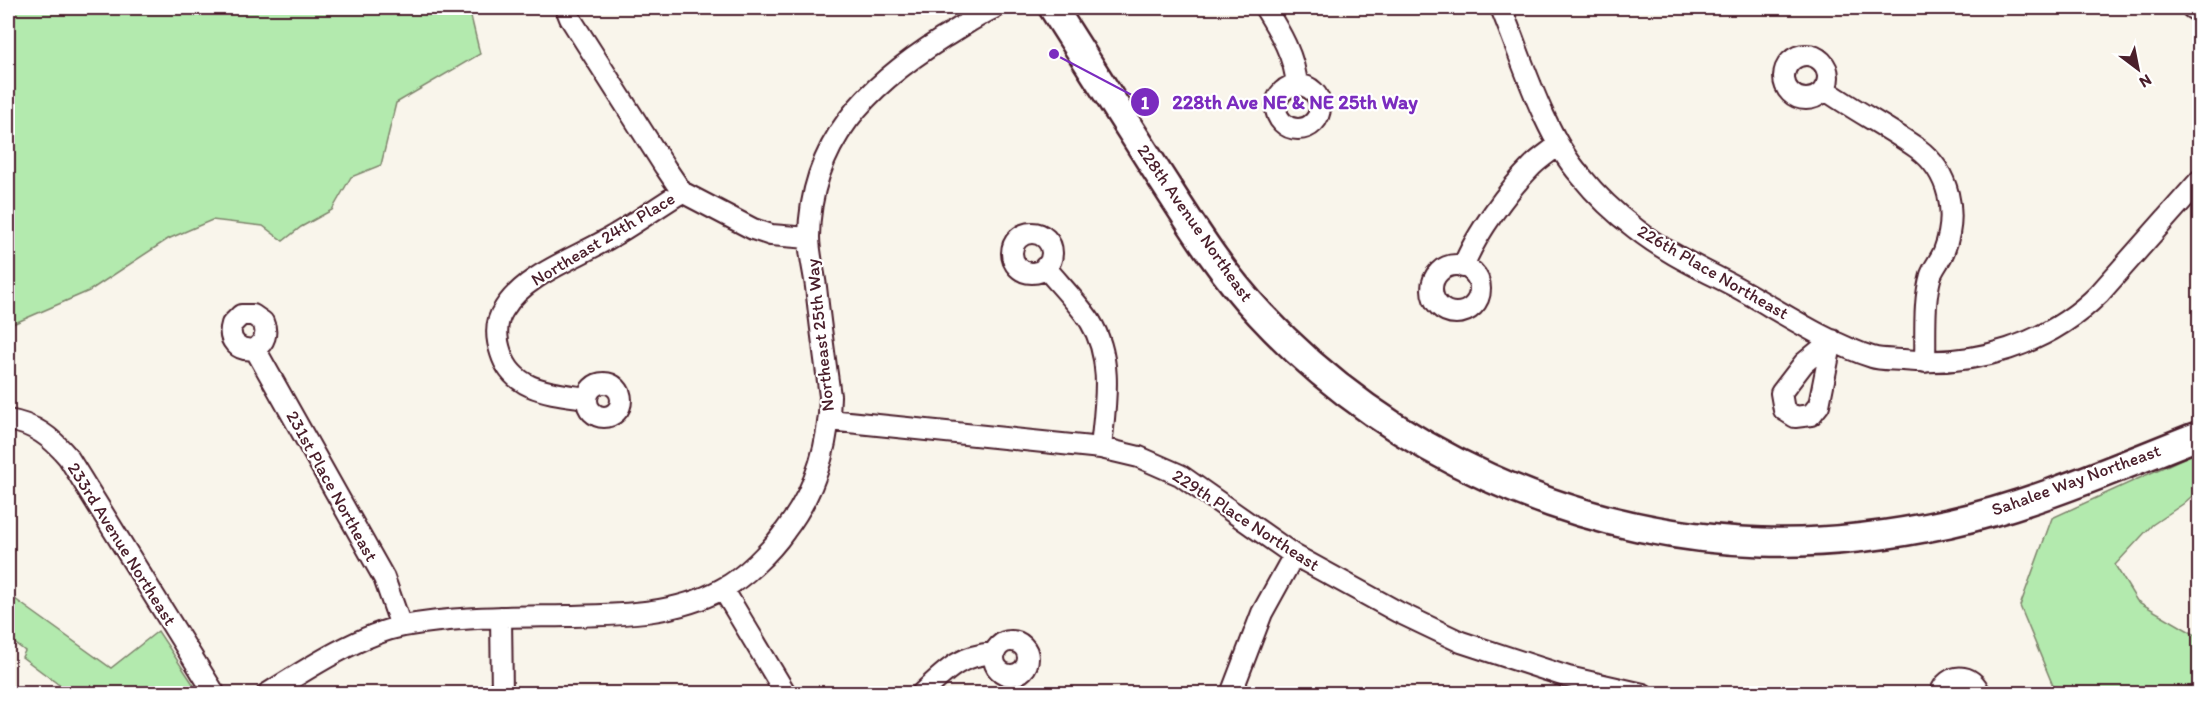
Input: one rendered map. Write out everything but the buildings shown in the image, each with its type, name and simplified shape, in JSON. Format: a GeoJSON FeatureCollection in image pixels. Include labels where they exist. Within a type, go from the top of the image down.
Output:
{"type":"FeatureCollection","features":[{"type":"Feature","properties":{"kind":"main road","name":"228th Avenue Northeast"},"geometry":{"type":"LineString","coordinates":[[1053,8],[1221,268],[1258,313],[1297,351],[1353,399],[1398,430]]}},
{"type":"Feature","properties":{"kind":"main road","name":"Sahalee Way Northeast"},"geometry":{"type":"LineString","coordinates":[[1398,430],[1468,468],[1582,513],[1639,528],[1720,539],[1763,542],[1878,536],[1952,522],[2043,496],[2199,435]]}},
{"type":"Feature","properties":{"kind":"street"},"geometry":{"type":"LineString","coordinates":[[566,8],[570,18],[682,192],[753,229],[771,234],[809,238]]}},
{"type":"Feature","properties":{"kind":"street","name":"Northeast 25th Way"},"geometry":{"type":"LineString","coordinates":[[267,693],[361,640],[401,626],[470,617],[630,615],[689,603],[723,589],[753,565],[778,541],[798,515],[823,455],[829,420],[830,396],[809,238],[812,206],[828,153],[843,126],[861,102],[884,80],[918,54],[994,8]]}},
{"type":"Feature","properties":{"kind":"street"},"geometry":{"type":"LineString","coordinates":[[1265,8],[1289,51],[1297,86]]}},
{"type":"Feature","properties":{"kind":"street","name":"226th Place Northeast"},"geometry":{"type":"LineString","coordinates":[[1500,8],[1548,126],[1558,145],[1579,175],[1636,230],[1680,257],[1832,340],[1873,357],[1925,362],[1968,360],[2010,349],[2052,332],[2093,300],[2199,180]]}},
{"type":"Feature","properties":{"kind":"street"},"geometry":{"type":"LineString","coordinates":[[2192,8],[2199,14]]}},
{"type":"Feature","properties":{"kind":"street"},"geometry":{"type":"LineString","coordinates":[[1824,90],[1918,149],[1935,165],[1944,181],[1950,199],[1951,228],[1944,252],[1932,275],[1926,316],[1925,362]]}},
{"type":"Feature","properties":{"kind":"street"},"geometry":{"type":"LineString","coordinates":[[1463,267],[1483,230],[1515,185],[1534,164],[1558,145]]}},
{"type":"Feature","properties":{"kind":"street","name":"Northeast 24th Place"},"geometry":{"type":"LineString","coordinates":[[587,398],[544,392],[527,386],[513,374],[503,360],[497,342],[497,325],[504,309],[517,293],[538,276],[613,236],[682,192]]}},
{"type":"Feature","properties":{"kind":"street"},"geometry":{"type":"LineString","coordinates":[[1045,267],[1089,320],[1099,339],[1106,367],[1107,391],[1101,448]]}},
{"type":"Feature","properties":{"kind":"street","name":"231st Place Northeast"},"geometry":{"type":"LineString","coordinates":[[255,349],[384,578],[401,626]]}},
{"type":"Feature","properties":{"kind":"street","name":"233rd Avenue Northeast"},"geometry":{"type":"LineString","coordinates":[[8,420],[44,432],[68,456],[215,693]]}},
{"type":"Feature","properties":{"kind":"street","name":"229th Place Northeast"},"geometry":{"type":"LineString","coordinates":[[829,420],[1101,448],[1139,456],[1180,475],[1294,555],[1398,612],[1461,642],[1569,677],[1643,693]]}},
{"type":"Feature","properties":{"kind":"street"},"geometry":{"type":"LineString","coordinates":[[1231,693],[1262,613],[1294,555]]}},
{"type":"Feature","properties":{"kind":"street"},"geometry":{"type":"LineString","coordinates":[[723,589],[786,693]]}},
{"type":"Feature","properties":{"kind":"street"},"geometry":{"type":"LineString","coordinates":[[501,617],[502,693]]}},
{"type":"Feature","properties":{"kind":"street"},"geometry":{"type":"LineString","coordinates":[[921,693],[949,668],[973,655],[994,653]]}},
{"type":"Feature","properties":{"kind":"street"},"geometry":{"type":"LineString","coordinates":[[1940,693],[1946,682],[1959,677],[1972,681],[1980,693]]}},
{"type":"Feature","properties":{"kind":"green space"},"geometry":{"type":"Polygon","coordinates":[[[8,8],[469,8],[480,54],[396,103],[381,165],[351,177],[332,210],[301,227],[283,241],[263,226],[212,220],[168,239],[89,291],[8,326],[8,8]]]}},
{"type":"Feature","properties":{"kind":"green space"},"geometry":{"type":"Polygon","coordinates":[[[2199,451],[2199,490],[2152,525],[2115,565],[2137,601],[2199,637],[2199,693],[2056,693],[2020,606],[2052,518],[2199,451]]]}},
{"type":"Feature","properties":{"kind":"green space"},"geometry":{"type":"Polygon","coordinates":[[[8,594],[111,668],[158,631],[199,693],[70,693],[22,657],[25,651],[8,638],[8,594]]]}},
{"type":"Feature","properties":{"kind":"place","name":"228th Ave NE & NE 25th Way"},"geometry":{"type":"Point","coordinates":[1054,54]}}]}
